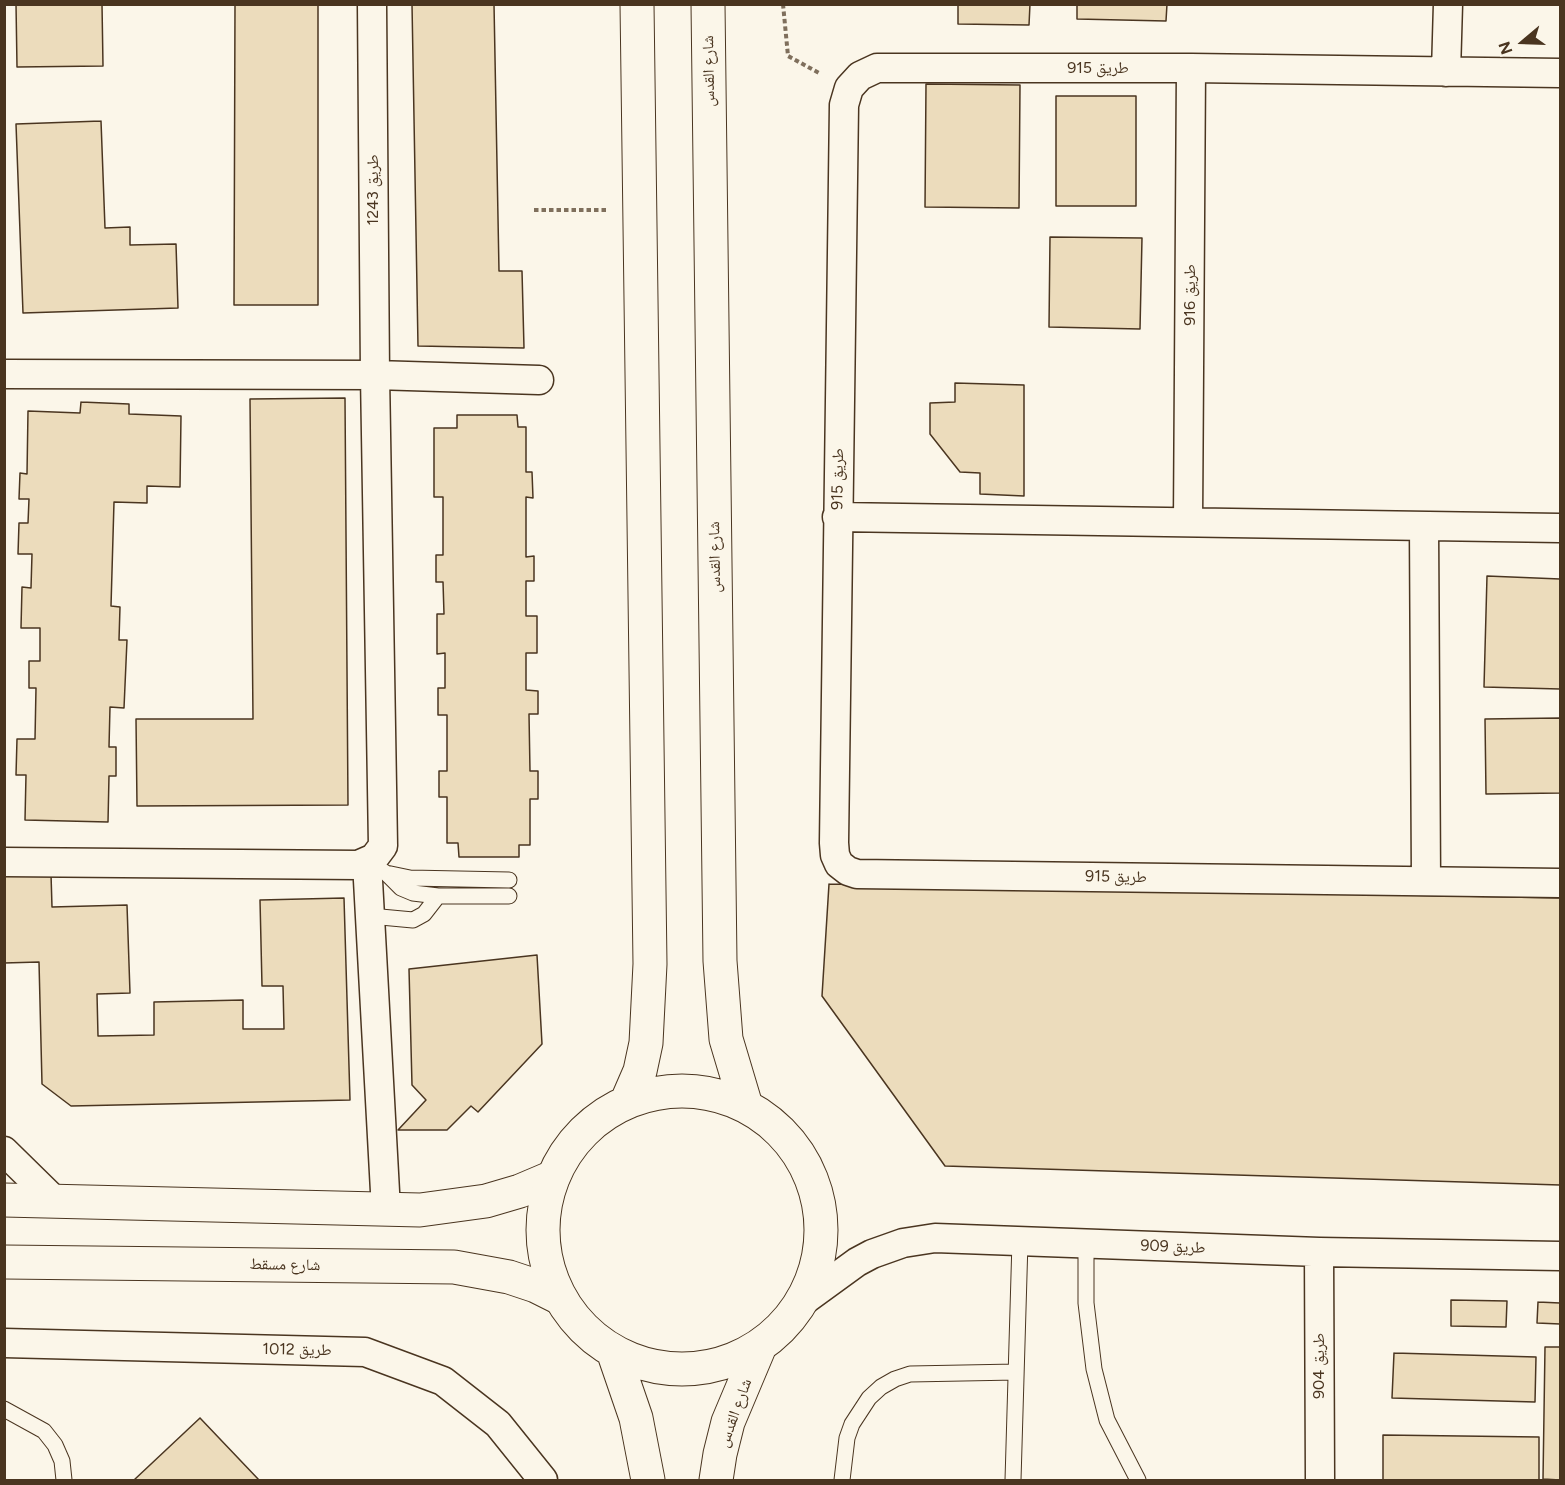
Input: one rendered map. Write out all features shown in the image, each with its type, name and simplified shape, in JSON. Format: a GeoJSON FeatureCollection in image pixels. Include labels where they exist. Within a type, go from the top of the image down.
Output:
{"type":"FeatureCollection","features":[{"type":"Feature","properties":{"kind":"main road"},"geometry":{"type":"LineString","coordinates":[[627,1101],[639,1071],[646,1043],[650,964],[636,4]]}},
{"type":"Feature","properties":{"kind":"main road","name":"شارع القدس"},"geometry":{"type":"LineString","coordinates":[[708,4],[720,961],[726,1039],[746,1106]]}},
{"type":"Feature","properties":{"kind":"main road"},"geometry":{"type":"LineString","coordinates":[[667,1091],[708,1093],[746,1106],[777,1128],[801,1157],[816,1192],[822,1230],[817,1267],[802,1302],[784,1327],[760,1346],[733,1361],[703,1369],[672,1370],[641,1364],[613,1352],[592,1337],[574,1319],[560,1298],[548,1269],[543,1239],[544,1208],[553,1177],[566,1153],[583,1132],[604,1114],[627,1101],[667,1091]]}},
{"type":"Feature","properties":{"kind":"main road"},"geometry":{"type":"LineString","coordinates":[[4,1200],[420,1210],[486,1201],[520,1191],[553,1177]]}},
{"type":"Feature","properties":{"kind":"main road","name":"شارع مسقط"},"geometry":{"type":"LineString","coordinates":[[4,1262],[454,1267],[509,1277],[536,1286],[560,1298]]}},
{"type":"Feature","properties":{"kind":"main road","name":"شارع القدس"},"geometry":{"type":"LineString","coordinates":[[716,1480],[728,1422],[760,1346]]}},
{"type":"Feature","properties":{"kind":"main road"},"geometry":{"type":"LineString","coordinates":[[613,1352],[636,1418],[648,1480]]}},
{"type":"Feature","properties":{"kind":"street","name":"طريق 1243"},"geometry":{"type":"LineString","coordinates":[[372,4],[375,375],[384,837],[376,867]]}},
{"type":"Feature","properties":{"kind":"street"},"geometry":{"type":"LineString","coordinates":[[1446,72],[1448,4]]}},
{"type":"Feature","properties":{"kind":"street","name":"طريق 915"},"geometry":{"type":"LineString","coordinates":[[1560,73],[1191,68],[877,68],[860,76],[849,88],[843,105],[834,843],[835,855],[839,864],[857,874],[1560,883]]}},
{"type":"Feature","properties":{"kind":"street","name":"طريق 916"},"geometry":{"type":"LineString","coordinates":[[1188,522],[1191,68]]}},
{"type":"Feature","properties":{"kind":"street"},"geometry":{"type":"LineString","coordinates":[[4,374],[375,375],[539,380]]}},
{"type":"Feature","properties":{"kind":"street"},"geometry":{"type":"LineString","coordinates":[[837,517],[1560,528]]}},
{"type":"Feature","properties":{"kind":"street"},"geometry":{"type":"LineString","coordinates":[[1424,526],[1426,881]]}},
{"type":"Feature","properties":{"kind":"street"},"geometry":{"type":"LineString","coordinates":[[4,862],[376,867],[370,916],[386,1210]]}},
{"type":"Feature","properties":{"kind":"street"},"geometry":{"type":"LineString","coordinates":[[4,1150],[56,1202]]}},
{"type":"Feature","properties":{"kind":"street","name":"طريق 909"},"geometry":{"type":"LineString","coordinates":[[802,1302],[857,1262],[872,1254],[903,1243],[936,1238],[1319,1252],[1560,1256]]}},
{"type":"Feature","properties":{"kind":"street","name":"طريق 904"},"geometry":{"type":"LineString","coordinates":[[1319,1252],[1320,1480]]}},
{"type":"Feature","properties":{"kind":"street","name":"طريق 1012"},"geometry":{"type":"LineString","coordinates":[[4,1344],[365,1352],[443,1381],[498,1424],[543,1480]]}},
{"type":"Feature","properties":{"kind":"lane"},"geometry":{"type":"LineString","coordinates":[[376,867],[410,878],[509,880]]}},
{"type":"Feature","properties":{"kind":"lane"},"geometry":{"type":"LineString","coordinates":[[376,867],[401,888],[413,893],[438,896],[509,896]]}},
{"type":"Feature","properties":{"kind":"lane"},"geometry":{"type":"LineString","coordinates":[[370,916],[413,920],[424,914],[438,896]]}},
{"type":"Feature","properties":{"kind":"lane"},"geometry":{"type":"LineString","coordinates":[[1013,1480],[1020,1241]]}},
{"type":"Feature","properties":{"kind":"lane"},"geometry":{"type":"LineString","coordinates":[[1086,1244],[1086,1303],[1094,1369],[1107,1420],[1138,1480]]}},
{"type":"Feature","properties":{"kind":"lane"},"geometry":{"type":"LineString","coordinates":[[842,1480],[846,1438],[869,1398],[881,1387],[910,1374],[1016,1372]]}},
{"type":"Feature","properties":{"kind":"lane"},"geometry":{"type":"LineString","coordinates":[[4,1408],[44,1431],[55,1445],[62,1461],[64,1480]]}},
{"type":"Feature","properties":{"kind":"path"},"geometry":{"type":"LineString","coordinates":[[783,4],[788,56],[849,88]]}},
{"type":"Feature","properties":{"kind":"path"},"geometry":{"type":"LineString","coordinates":[[534,210],[574,210]]}},
{"type":"Feature","properties":{"kind":"building"},"geometry":{"type":"Polygon","coordinates":[[[16,4],[102,4],[103,66],[17,67],[16,4]]]}},
{"type":"Feature","properties":{"kind":"building"},"geometry":{"type":"Polygon","coordinates":[[[235,4],[318,4],[318,305],[234,305],[235,4]]]}},
{"type":"Feature","properties":{"kind":"building"},"geometry":{"type":"Polygon","coordinates":[[[412,4],[494,4],[499,271],[522,271],[524,348],[418,346],[412,4]]]}},
{"type":"Feature","properties":{"kind":"building"},"geometry":{"type":"Polygon","coordinates":[[[958,4],[1030,4],[1029,25],[958,24],[958,4]]]}},
{"type":"Feature","properties":{"kind":"building"},"geometry":{"type":"Polygon","coordinates":[[[1077,4],[1167,4],[1166,21],[1077,19],[1077,4]]]}},
{"type":"Feature","properties":{"kind":"building"},"geometry":{"type":"Polygon","coordinates":[[[926,84],[1020,85],[1019,208],[925,207],[926,84]]]}},
{"type":"Feature","properties":{"kind":"building"},"geometry":{"type":"Polygon","coordinates":[[[1056,96],[1136,96],[1136,206],[1056,206],[1056,96]]]}},
{"type":"Feature","properties":{"kind":"building"},"geometry":{"type":"Polygon","coordinates":[[[101,121],[105,228],[130,227],[130,245],[176,244],[178,308],[23,313],[16,124],[101,121]]]}},
{"type":"Feature","properties":{"kind":"building"},"geometry":{"type":"Polygon","coordinates":[[[1050,237],[1142,238],[1140,329],[1049,327],[1050,237]]]}},
{"type":"Feature","properties":{"kind":"building"},"geometry":{"type":"Polygon","coordinates":[[[955,383],[1024,385],[1024,496],[980,494],[980,473],[960,472],[930,434],[930,403],[955,402],[955,383]]]}},
{"type":"Feature","properties":{"kind":"building"},"geometry":{"type":"Polygon","coordinates":[[[345,398],[348,805],[137,806],[136,719],[253,719],[250,399],[345,398]]]}},
{"type":"Feature","properties":{"kind":"building"},"geometry":{"type":"Polygon","coordinates":[[[81,402],[129,404],[129,414],[181,416],[180,487],[147,486],[147,503],[114,502],[111,606],[120,607],[119,640],[127,640],[124,708],[110,707],[109,747],[116,747],[116,776],[109,776],[108,822],[25,820],[26,775],[16,775],[17,739],[35,739],[36,688],[29,688],[29,661],[40,661],[40,628],[21,628],[22,587],[31,588],[32,554],[18,554],[19,523],[28,523],[29,499],[19,499],[20,473],[27,474],[28,411],[80,413],[81,402]]]}},
{"type":"Feature","properties":{"kind":"building"},"geometry":{"type":"Polygon","coordinates":[[[457,415],[517,415],[518,427],[526,427],[526,472],[532,472],[533,498],[526,497],[526,557],[534,556],[534,581],[526,581],[526,616],[537,616],[537,653],[526,653],[526,690],[538,691],[538,714],[529,714],[530,771],[538,771],[538,799],[530,799],[530,845],[519,845],[519,857],[459,857],[458,843],[447,843],[447,797],[439,797],[439,771],[447,771],[447,715],[438,715],[438,688],[445,688],[445,653],[437,654],[437,614],[444,614],[443,582],[436,582],[436,555],[443,555],[443,497],[434,497],[434,428],[457,428],[457,415]]]}},
{"type":"Feature","properties":{"kind":"building"},"geometry":{"type":"Polygon","coordinates":[[[1487,576],[1560,579],[1560,689],[1484,687],[1487,576]]]}},
{"type":"Feature","properties":{"kind":"building"},"geometry":{"type":"Polygon","coordinates":[[[1560,718],[1560,793],[1486,794],[1485,719],[1560,718]]]}},
{"type":"Feature","properties":{"kind":"building"},"geometry":{"type":"Polygon","coordinates":[[[51,874],[52,907],[127,905],[130,993],[97,994],[98,1036],[154,1035],[154,1002],[243,1000],[243,1029],[284,1029],[283,986],[262,986],[260,900],[344,898],[350,1100],[71,1106],[42,1084],[39,962],[4,963],[4,875],[51,874]]]}},
{"type":"Feature","properties":{"kind":"building"},"geometry":{"type":"Polygon","coordinates":[[[829,884],[1560,898],[1560,1185],[945,1166],[822,996],[829,884]]]}},
{"type":"Feature","properties":{"kind":"building"},"geometry":{"type":"Polygon","coordinates":[[[537,955],[542,1044],[478,1112],[471,1106],[447,1130],[398,1130],[426,1100],[412,1085],[409,969],[537,955]]]}},
{"type":"Feature","properties":{"kind":"building"},"geometry":{"type":"Polygon","coordinates":[[[1451,1300],[1507,1301],[1506,1327],[1451,1326],[1451,1300]]]}},
{"type":"Feature","properties":{"kind":"building"},"geometry":{"type":"Polygon","coordinates":[[[1538,1302],[1560,1303],[1560,1324],[1537,1323],[1538,1302]]]}},
{"type":"Feature","properties":{"kind":"building"},"geometry":{"type":"Polygon","coordinates":[[[1545,1347],[1560,1347],[1560,1480],[1543,1479],[1545,1347]]]}},
{"type":"Feature","properties":{"kind":"building"},"geometry":{"type":"Polygon","coordinates":[[[1394,1353],[1536,1357],[1535,1402],[1392,1398],[1394,1353]]]}},
{"type":"Feature","properties":{"kind":"building"},"geometry":{"type":"Polygon","coordinates":[[[200,1418],[259,1480],[134,1480],[200,1418]]]}},
{"type":"Feature","properties":{"kind":"building"},"geometry":{"type":"Polygon","coordinates":[[[1383,1435],[1539,1437],[1539,1480],[1383,1480],[1383,1435]]]}}]}
